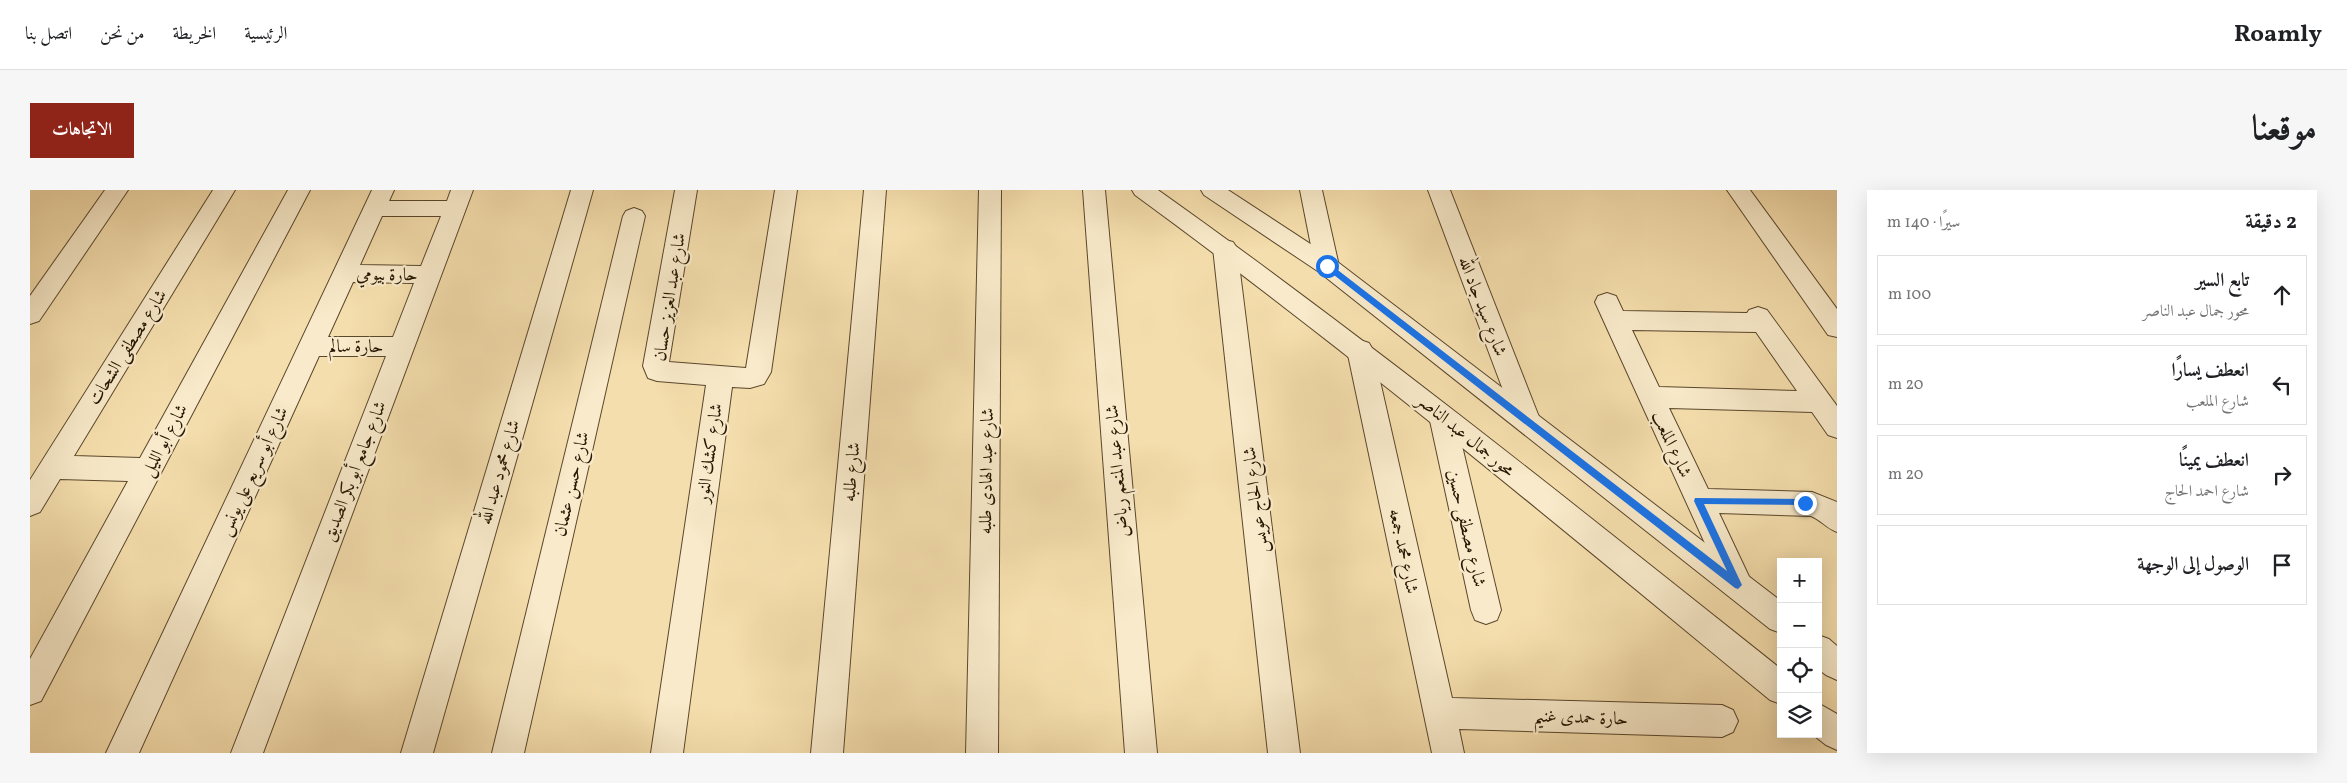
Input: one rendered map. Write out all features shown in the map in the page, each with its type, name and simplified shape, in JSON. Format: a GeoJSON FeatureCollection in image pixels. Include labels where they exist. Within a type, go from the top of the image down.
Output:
{"type":"FeatureCollection","features":[{"type":"Feature","properties":{"kind":"street"},"geometry":{"type":"LineString","coordinates":[[30,315],[117,190]]}},
{"type":"Feature","properties":{"kind":"street","name":"شارع مصطفى الشحات"},"geometry":{"type":"LineString","coordinates":[[30,504],[224,190]]}},
{"type":"Feature","properties":{"kind":"street","name":"شارع أبو الليل"},"geometry":{"type":"LineString","coordinates":[[30,690],[299,190]]}},
{"type":"Feature","properties":{"kind":"street","name":"شارع محمود عبد الله"},"geometry":{"type":"LineString","coordinates":[[417,753],[582,190]]}},
{"type":"Feature","properties":{"kind":"street","name":"شارع عبد العزيز حسان"},"geometry":{"type":"LineString","coordinates":[[686,190],[656,366],[657,370],[664,373],[720,376]]}},
{"type":"Feature","properties":{"kind":"street"},"geometry":{"type":"LineString","coordinates":[[720,376],[750,378],[755,377],[758,372],[786,190]]}},
{"type":"Feature","properties":{"kind":"street","name":"شارع طلبه"},"geometry":{"type":"LineString","coordinates":[[827,753],[875,190]]}},
{"type":"Feature","properties":{"kind":"street","name":"شارع عبد الهادى طلبه"},"geometry":{"type":"LineString","coordinates":[[982,753],[990,190]]}},
{"type":"Feature","properties":{"kind":"street","name":"شارع عبد المنعم رياض"},"geometry":{"type":"LineString","coordinates":[[1094,190],[1141,753]]}},
{"type":"Feature","properties":{"kind":"street","name":"محور جمال عبد الناصر"},"geometry":{"type":"LineString","coordinates":[[1144,190],[1225,248],[1360,350],[1777,686]]}},
{"type":"Feature","properties":{"kind":"street"},"geometry":{"type":"LineString","coordinates":[[1212,190],[1327,266],[1777,616]]}},
{"type":"Feature","properties":{"kind":"street"},"geometry":{"type":"LineString","coordinates":[[1311,190],[1327,266]]}},
{"type":"Feature","properties":{"kind":"street","name":"شارع سيد جاد الله"},"geometry":{"type":"LineString","coordinates":[[1439,190],[1528,422]]}},
{"type":"Feature","properties":{"kind":"street"},"geometry":{"type":"LineString","coordinates":[[1738,190],[1837,328]]}},
{"type":"Feature","properties":{"kind":"street"},"geometry":{"type":"LineString","coordinates":[[379,199],[458,200]]}},
{"type":"Feature","properties":{"kind":"street","name":"شارع أبو سريع على يونس"},"geometry":{"type":"LineString","coordinates":[[122,753],[379,199]]}},
{"type":"Feature","properties":{"kind":"street","name":"شارع جامع أبو بكر الصديق"},"geometry":{"type":"LineString","coordinates":[[247,753],[458,200]]}},
{"type":"Feature","properties":{"kind":"street","name":"شارع حسن عثمان"},"geometry":{"type":"LineString","coordinates":[[508,753],[634,216]]}},
{"type":"Feature","properties":{"kind":"street","name":"شارع الحاج عويس"},"geometry":{"type":"LineString","coordinates":[[1225,248],[1284,753]]}},
{"type":"Feature","properties":{"kind":"street","name":"حارة بيومي"},"geometry":{"type":"LineString","coordinates":[[344,273],[429,275]]}},
{"type":"Feature","properties":{"kind":"street","name":"شارع الملعب"},"geometry":{"type":"LineString","coordinates":[[1738,585],[1611,311],[1761,319],[1820,402]]}},
{"type":"Feature","properties":{"kind":"street","name":"حارة سالم"},"geometry":{"type":"LineString","coordinates":[[310,346],[402,347]]}},
{"type":"Feature","properties":{"kind":"street","name":"شارع محمد جمعه"},"geometry":{"type":"LineString","coordinates":[[1360,350],[1448,753]]}},
{"type":"Feature","properties":{"kind":"street","name":"شارع كشك النور"},"geometry":{"type":"LineString","coordinates":[[667,753],[720,376]]}},
{"type":"Feature","properties":{"kind":"street"},"geometry":{"type":"LineString","coordinates":[[1650,397],[1820,402],[1837,427]]}},
{"type":"Feature","properties":{"kind":"street","name":"شارع مصطفى حسين"},"geometry":{"type":"LineString","coordinates":[[1442,416],[1486,610]]}},
{"type":"Feature","properties":{"kind":"street"},"geometry":{"type":"LineString","coordinates":[[53,466],[148,470]]}},
{"type":"Feature","properties":{"kind":"street"},"geometry":{"type":"LineString","coordinates":[[1698,501],[1812,504],[1827,510],[1837,520]]}},
{"type":"Feature","properties":{"kind":"street"},"geometry":{"type":"LineString","coordinates":[[1822,653],[1837,665]]}},
{"type":"Feature","properties":{"kind":"street","name":"حارة حمدى غنيم"},"geometry":{"type":"LineString","coordinates":[[1440,713],[1722,721]]}},
{"type":"Feature","properties":{"kind":"street"},"geometry":{"type":"LineString","coordinates":[[1822,722],[1837,734]]}},
{"type":"Feature","properties":{"kind":"route"},"geometry":{"type":"LineString","coordinates":[[1327,266],[1738,585],[1698,501],[1805,503]]}}]}
